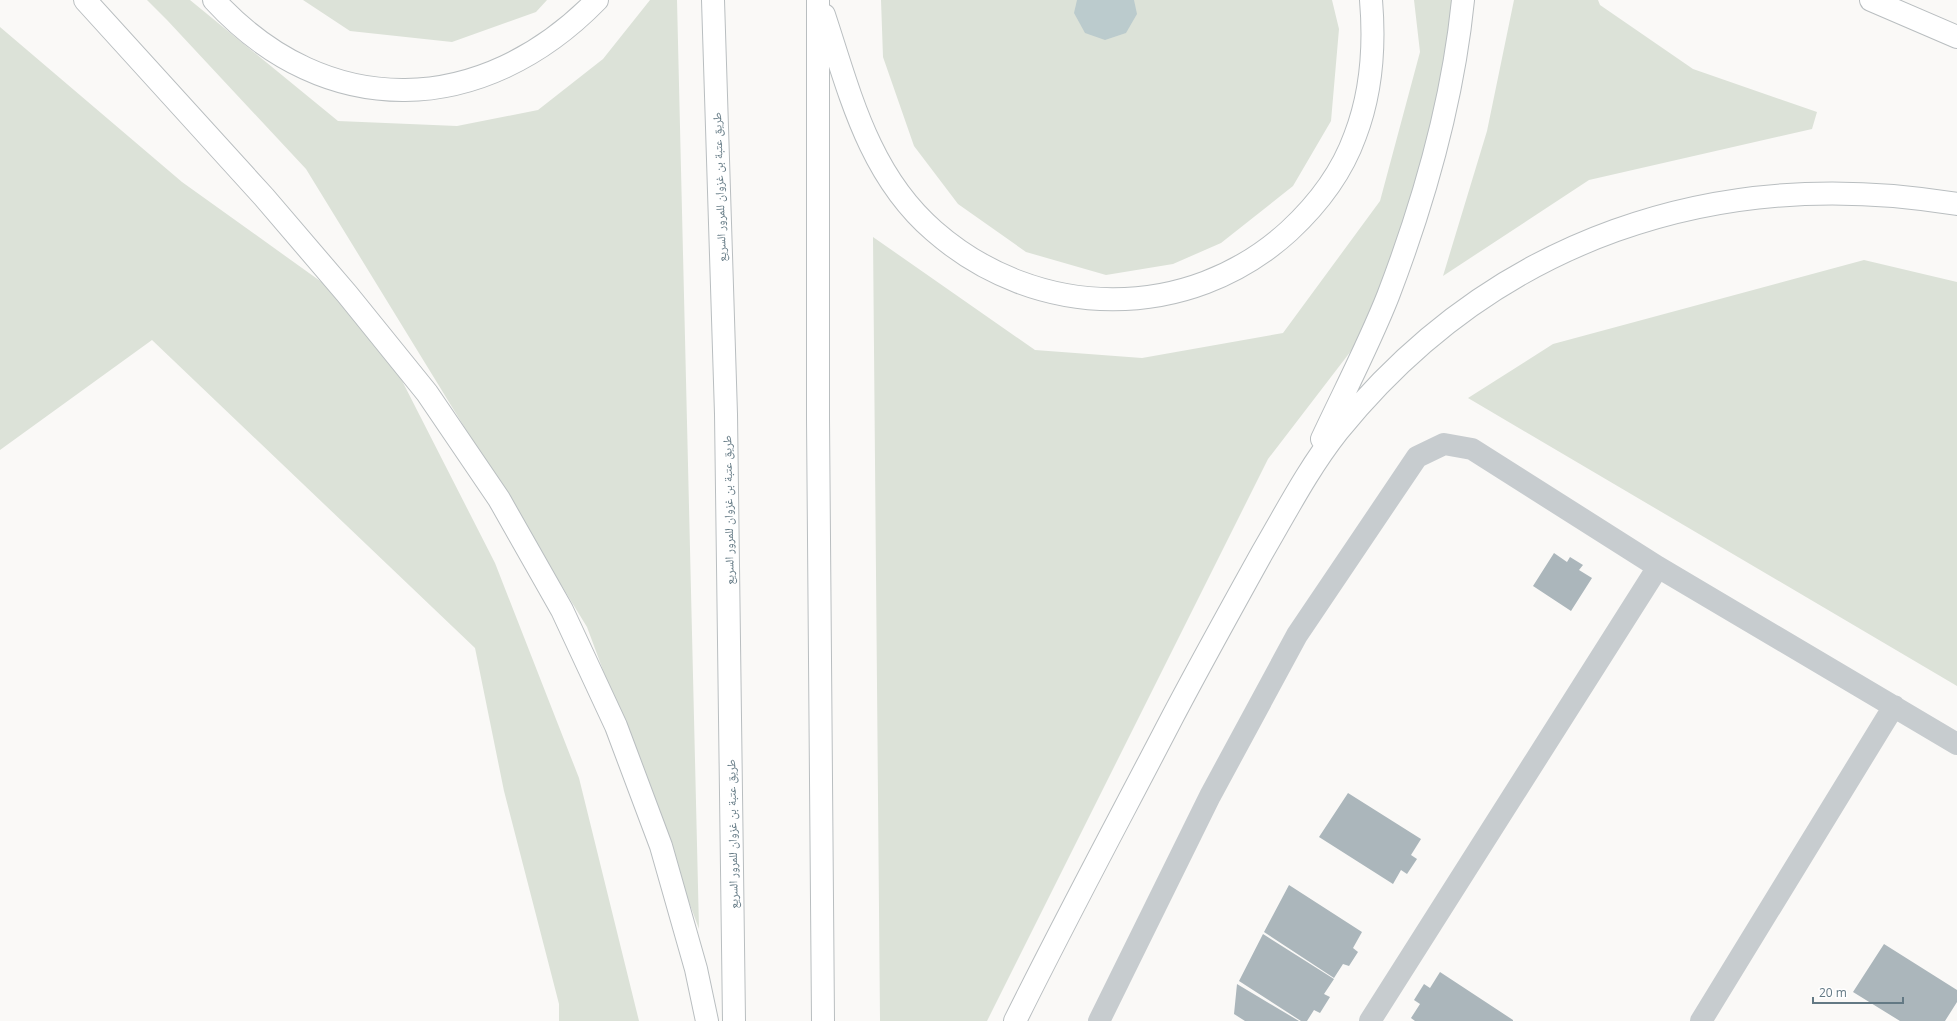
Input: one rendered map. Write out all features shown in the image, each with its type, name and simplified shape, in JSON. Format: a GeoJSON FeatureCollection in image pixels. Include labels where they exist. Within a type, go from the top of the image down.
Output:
{"type":"FeatureCollection","features":[{"type":"Feature","properties":{"kind":"highway"},"geometry":{"type":"LineString","coordinates":[[85,0],[264,197],[348,294],[427,393],[499,499],[562,610],[616,726],[661,846],[696,969],[706,1021]]}},
{"type":"Feature","properties":{"kind":"highway"},"geometry":{"type":"LineString","coordinates":[[214,0],[249,32],[282,56],[319,75],[359,86],[400,91],[441,88],[484,76],[526,57],[563,32],[597,0]]}},
{"type":"Feature","properties":{"kind":"highway","name":"طريق عتبة بن غزوان للمرور السريع"},"geometry":{"type":"LineString","coordinates":[[713,0],[726,414],[734,1021]]}},
{"type":"Feature","properties":{"kind":"highway"},"geometry":{"type":"LineString","coordinates":[[818,0],[860,126],[879,165],[904,200],[933,231],[967,257],[998,274],[1032,287],[1066,295],[1102,299],[1138,298],[1174,293],[1208,282],[1234,271],[1259,256],[1303,218],[1338,172],[1355,138],[1366,103],[1373,66],[1371,0]]}},
{"type":"Feature","properties":{"kind":"highway"},"geometry":{"type":"LineString","coordinates":[[818,0],[818,420],[823,1021]]}},
{"type":"Feature","properties":{"kind":"highway"},"geometry":{"type":"LineString","coordinates":[[1015,1021],[1203,659],[1302,482],[1388,296],[1420,200],[1441,123],[1454,63],[1463,0]]}},
{"type":"Feature","properties":{"kind":"highway"},"geometry":{"type":"LineString","coordinates":[[1871,0],[1957,37]]}},
{"type":"Feature","properties":{"kind":"highway"},"geometry":{"type":"LineString","coordinates":[[1302,482],[1336,434],[1370,394],[1417,347],[1463,310],[1513,278],[1565,250],[1620,228],[1677,211],[1735,199],[1782,194],[1877,194],[1957,204]]}},
{"type":"Feature","properties":{"kind":"street"},"geometry":{"type":"LineString","coordinates":[[1099,1021],[1210,796],[1297,635],[1417,457],[1444,444],[1472,449],[1658,567],[1957,744]]}},
{"type":"Feature","properties":{"kind":"street"},"geometry":{"type":"LineString","coordinates":[[1370,1021],[1658,567]]}},
{"type":"Feature","properties":{"kind":"street"},"geometry":{"type":"LineString","coordinates":[[1701,1021],[1894,706]]}},
{"type":"Feature","properties":{"kind":"shaded area"},"geometry":{"type":"Polygon","coordinates":[[[147,0],[190,0],[338,121],[457,126],[538,110],[603,59],[650,0],[677,0],[699,929],[587,627],[306,169],[147,0]]]}},
{"type":"Feature","properties":{"kind":"shaded area"},"geometry":{"type":"Polygon","coordinates":[[[303,0],[547,0],[536,12],[452,42],[350,31],[303,0]]]}},
{"type":"Feature","properties":{"kind":"shaded area"},"geometry":{"type":"Polygon","coordinates":[[[881,0],[1332,0],[1339,29],[1331,121],[1293,186],[1221,243],[1173,264],[1106,275],[1026,252],[958,204],[914,146],[883,57],[881,0]]]}},
{"type":"Feature","properties":{"kind":"shaded area"},"geometry":{"type":"Polygon","coordinates":[[[1077,0],[1134,0],[1137,14],[1126,33],[1105,40],[1085,33],[1074,13],[1077,0]]]}},
{"type":"Feature","properties":{"kind":"shaded area"},"geometry":{"type":"Polygon","coordinates":[[[1414,0],[1465,0],[1442,123],[1377,317],[1268,459],[987,1021],[880,1021],[873,237],[1035,350],[1142,358],[1283,333],[1380,201],[1420,52],[1414,0]]]}},
{"type":"Feature","properties":{"kind":"shaded area"},"geometry":{"type":"Polygon","coordinates":[[[1514,0],[1598,0],[1600,5],[1693,69],[1817,112],[1812,129],[1589,180],[1443,276],[1487,131],[1514,0]]]}},
{"type":"Feature","properties":{"kind":"shaded area"},"geometry":{"type":"Polygon","coordinates":[[[0,27],[182,182],[369,316],[495,563],[579,778],[639,1021],[559,1021],[559,1004],[504,791],[475,648],[152,340],[0,450],[0,27]]]}},
{"type":"Feature","properties":{"kind":"shaded area"},"geometry":{"type":"Polygon","coordinates":[[[1864,260],[1957,282],[1957,686],[1468,398],[1553,344],[1864,260]]]}},
{"type":"Feature","properties":{"kind":"building"},"geometry":{"type":"Polygon","coordinates":[[[1554,553],[1567,562],[1570,557],[1583,565],[1579,570],[1592,578],[1571,611],[1533,586],[1554,553]]]}},
{"type":"Feature","properties":{"kind":"building"},"geometry":{"type":"Polygon","coordinates":[[[1348,793],[1421,839],[1411,855],[1417,859],[1407,874],[1401,870],[1393,884],[1319,837],[1348,793]]]}},
{"type":"Feature","properties":{"kind":"building"},"geometry":{"type":"Polygon","coordinates":[[[1289,885],[1362,932],[1353,948],[1358,952],[1349,966],[1343,964],[1334,978],[1264,932],[1289,885]]]}},
{"type":"Feature","properties":{"kind":"building"},"geometry":{"type":"Polygon","coordinates":[[[1263,934],[1334,979],[1324,994],[1330,997],[1320,1013],[1314,1010],[1307,1021],[1301,1021],[1239,981],[1263,934]]]}},
{"type":"Feature","properties":{"kind":"building"},"geometry":{"type":"Polygon","coordinates":[[[1884,944],[1957,990],[1957,1002],[1945,1021],[1900,1021],[1853,992],[1884,944]]]}},
{"type":"Feature","properties":{"kind":"building"},"geometry":{"type":"Polygon","coordinates":[[[1440,972],[1513,1021],[1415,1021],[1411,1018],[1420,1004],[1414,1000],[1424,984],[1430,988],[1440,972]]]}},
{"type":"Feature","properties":{"kind":"building"},"geometry":{"type":"Polygon","coordinates":[[[1237,984],[1299,1021],[1245,1021],[1234,1014],[1237,984]]]}}]}
